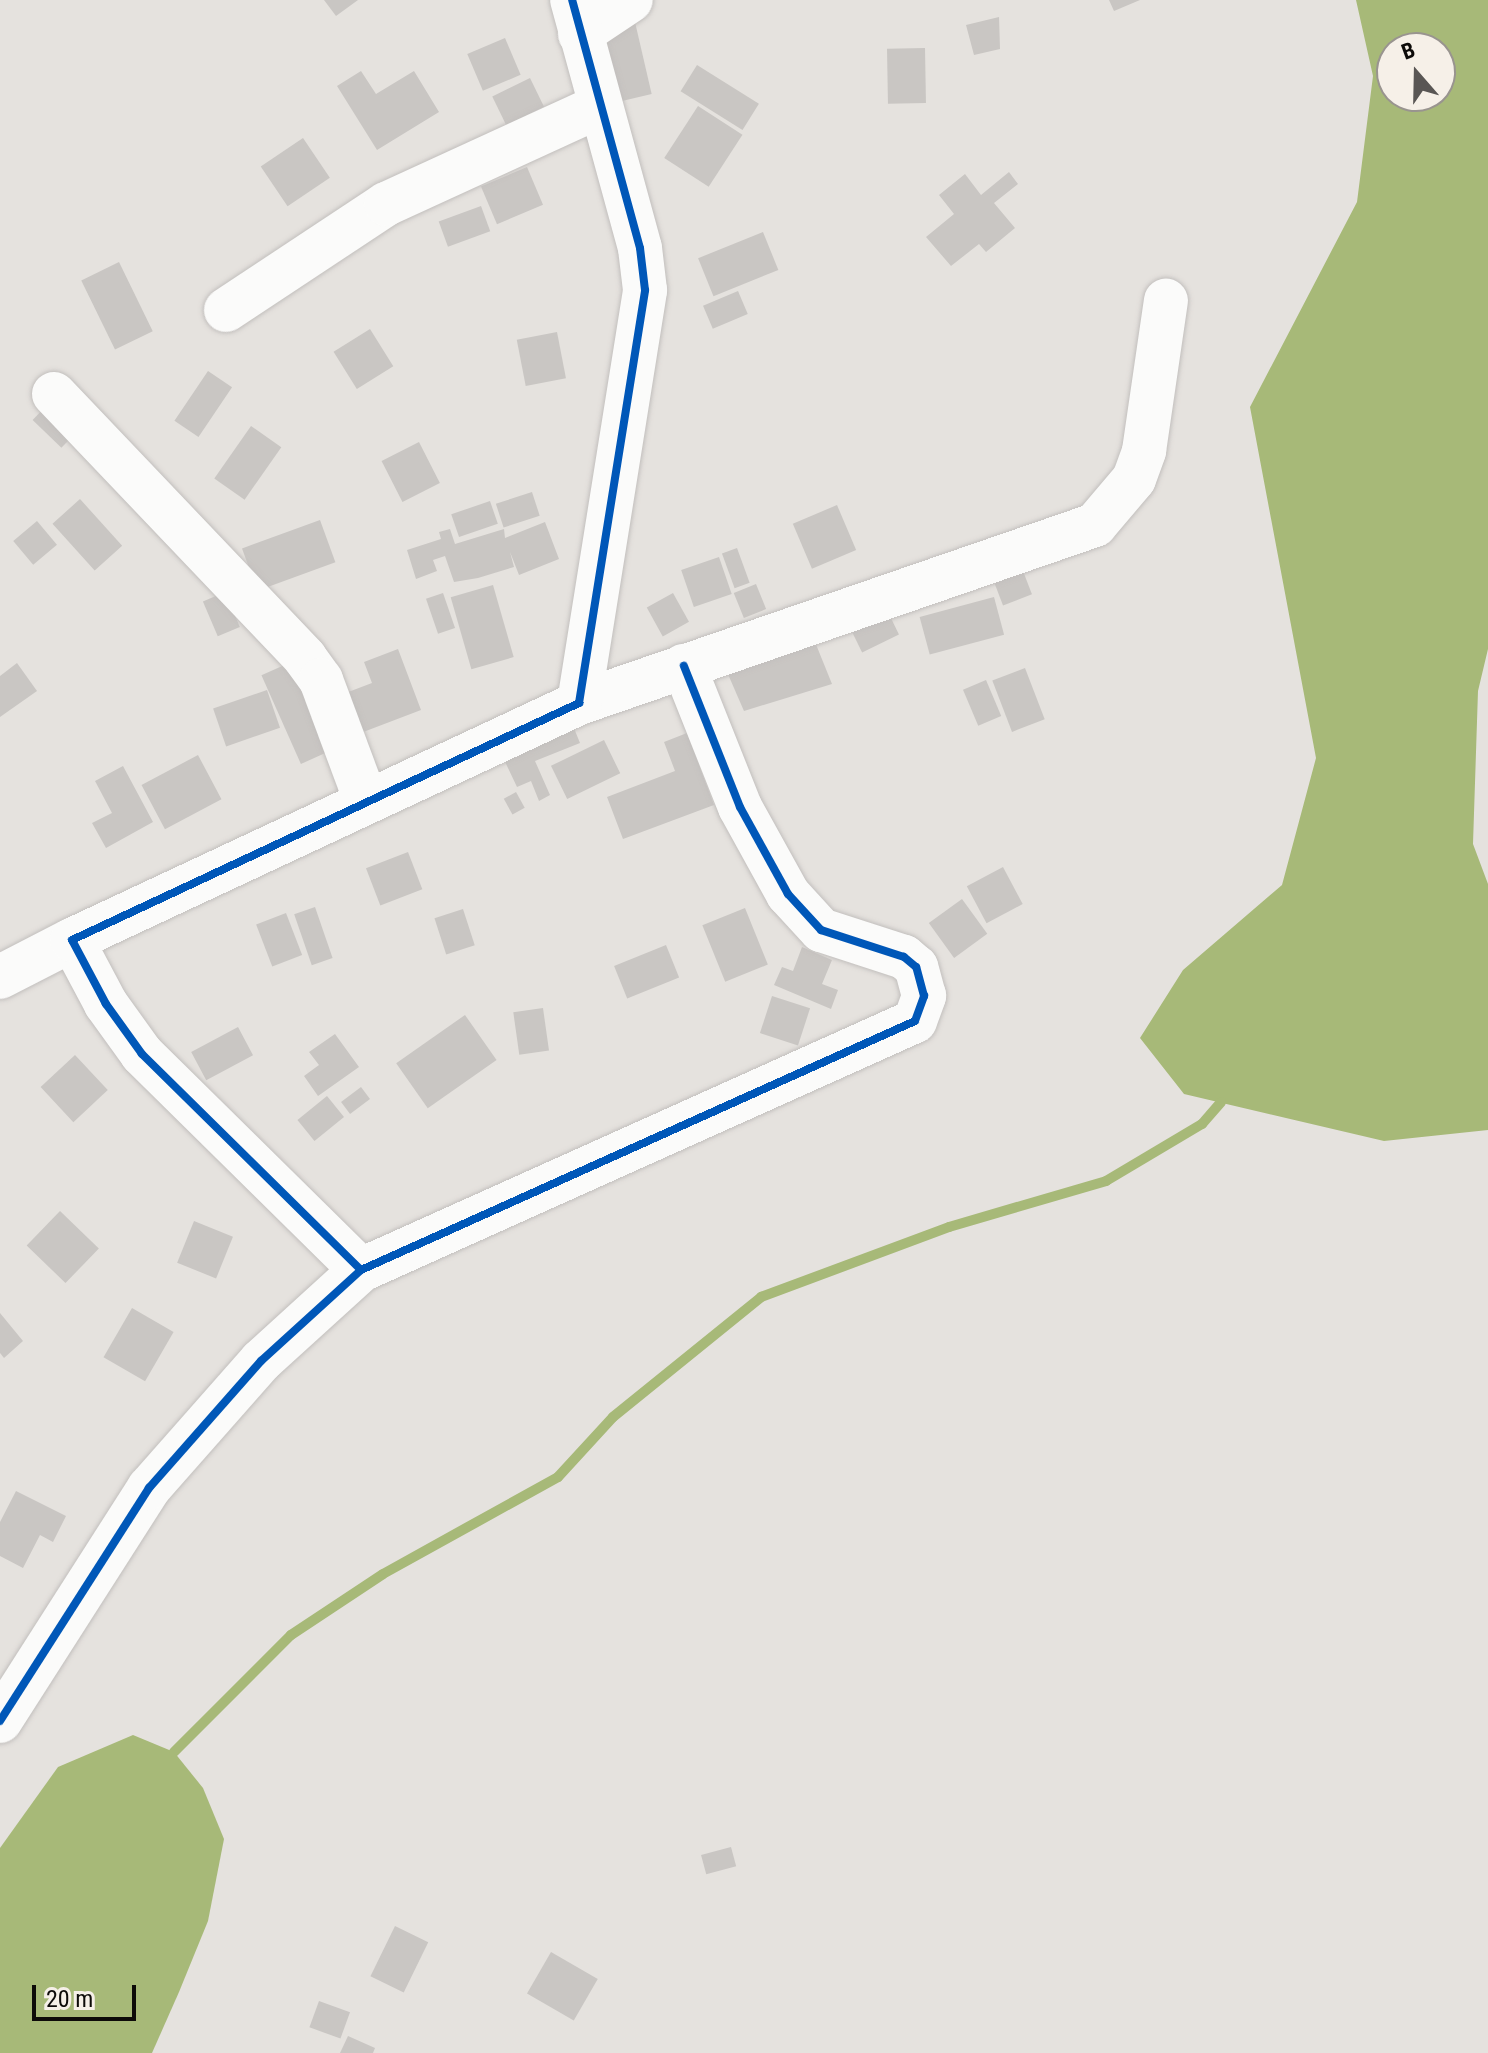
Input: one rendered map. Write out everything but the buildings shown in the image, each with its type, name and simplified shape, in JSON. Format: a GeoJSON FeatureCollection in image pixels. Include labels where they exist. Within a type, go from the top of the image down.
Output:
{"type":"FeatureCollection","features":[{"type":"Feature","properties":{"kind":"street"},"geometry":{"type":"LineString","coordinates":[[579,703],[645,290],[640,248],[598,107],[576,17],[631,0]]}},
{"type":"Feature","properties":{"kind":"street"},"geometry":{"type":"LineString","coordinates":[[226,310],[386,204],[598,107]]}},
{"type":"Feature","properties":{"kind":"street"},"geometry":{"type":"LineString","coordinates":[[0,977],[365,798],[579,703],[1061,542],[1095,525],[1134,479],[1144,451],[1166,301]]}},
{"type":"Feature","properties":{"kind":"street"},"geometry":{"type":"LineString","coordinates":[[54,394],[305,658],[321,680],[365,798]]}},
{"type":"Feature","properties":{"kind":"street"},"geometry":{"type":"LineString","coordinates":[[0,1721],[176,1455],[261,1361],[361,1270],[915,1021],[924,996],[916,967],[904,957],[821,930],[788,894],[740,807],[684,666]]}},
{"type":"Feature","properties":{"kind":"street"},"geometry":{"type":"LineString","coordinates":[[72,940],[106,1004],[142,1054],[361,1270]]}},
{"type":"Feature","properties":{"kind":"shaded area"},"geometry":{"type":"Polygon","coordinates":[[[1356,0],[1488,0],[1488,649],[1478,691],[1473,844],[1488,884],[1488,1130],[1384,1141],[1184,1094],[1140,1038],[1183,970],[1282,885],[1316,758],[1250,407],[1357,202],[1373,76],[1356,0]]]}},
{"type":"Feature","properties":{"kind":"shaded area"},"geometry":{"type":"Polygon","coordinates":[[[133,1735],[174,1752],[203,1788],[224,1839],[208,1921],[179,1992],[152,2053],[0,2053],[0,1848],[58,1767],[133,1735]]]}},
{"type":"Feature","properties":{"kind":"waterway"},"geometry":{"type":"LineString","coordinates":[[174,1752],[291,1635],[383,1574],[558,1477],[613,1417],[761,1297],[949,1227],[1106,1181],[1202,1124],[1221,1102]]}},
{"type":"Feature","properties":{"kind":"cycle path"},"geometry":{"type":"LineString","coordinates":[[0,1721],[149,1488],[261,1361],[361,1270],[142,1054],[106,1004],[72,940],[579,703],[645,290],[640,248],[572,0]]}},
{"type":"Feature","properties":{"kind":"cycle path"},"geometry":{"type":"LineString","coordinates":[[361,1270],[915,1021],[924,996],[916,967],[904,957],[821,930],[788,894],[740,807],[684,666]]}}]}
